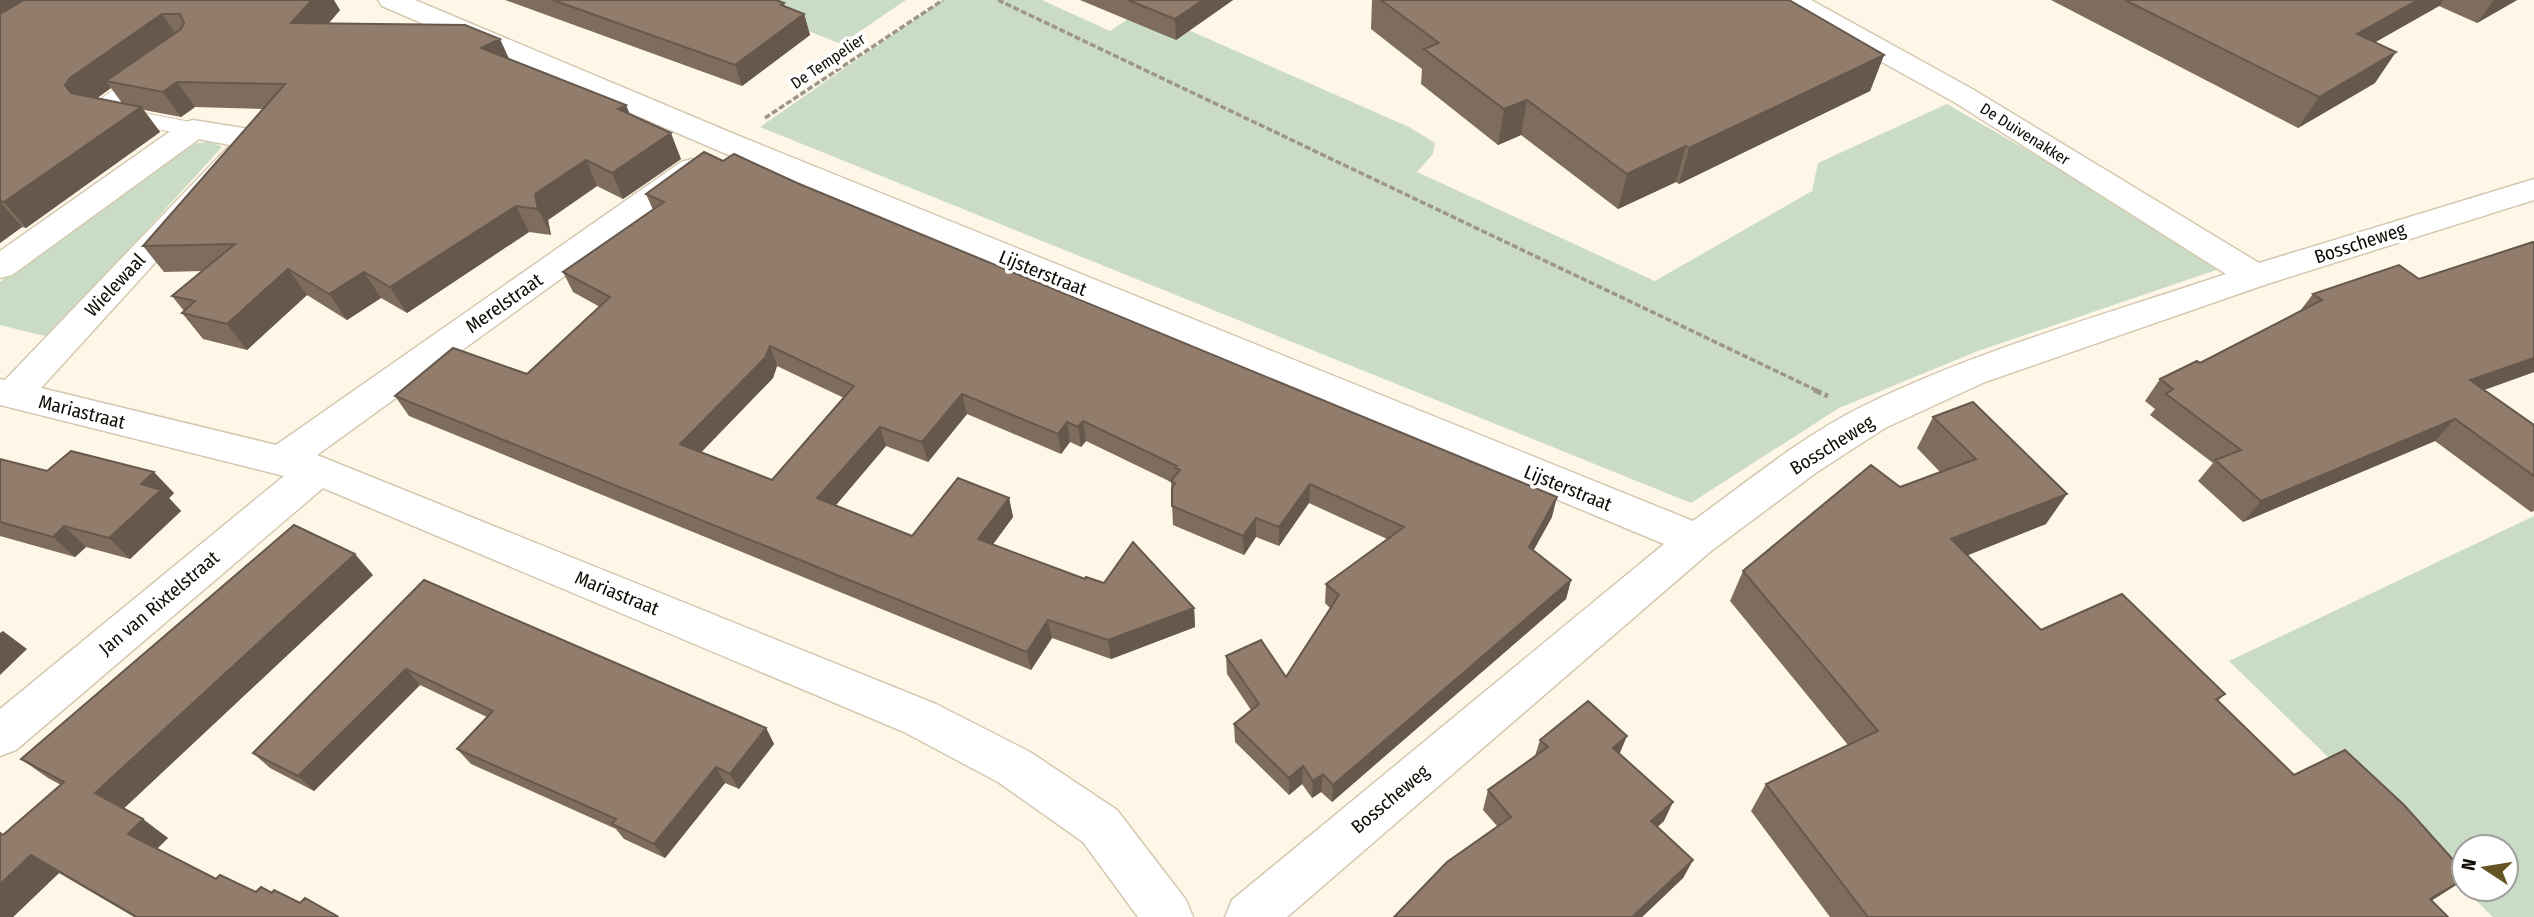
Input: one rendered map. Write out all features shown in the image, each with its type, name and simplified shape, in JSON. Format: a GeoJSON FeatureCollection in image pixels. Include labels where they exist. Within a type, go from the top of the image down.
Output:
{"type":"FeatureCollection","features":[{"type":"Feature","properties":{"kind":"street","name":"Lijsterstraat"},"geometry":{"type":"LineString","coordinates":[[392,0],[728,144],[1697,540]]}},
{"type":"Feature","properties":{"kind":"street","name":"De Duivenakker"},"geometry":{"type":"LineString","coordinates":[[1791,0],[1964,96],[2255,276]]}},
{"type":"Feature","properties":{"kind":"street"},"geometry":{"type":"LineString","coordinates":[[0,267],[193,129]]}},
{"type":"Feature","properties":{"kind":"street","name":"Wielewaal"},"geometry":{"type":"LineString","coordinates":[[6,393],[247,145],[238,135],[193,129]]}},
{"type":"Feature","properties":{"kind":"street","name":"Merelstraat"},"geometry":{"type":"LineString","coordinates":[[299,466],[728,144]]}},
{"type":"Feature","properties":{"kind":"street","name":"Bosscheweg"},"geometry":{"type":"LineString","coordinates":[[1250,917],[1697,540],[1803,462],[1872,418],[1972,373],[2255,276],[2534,189]]}},
{"type":"Feature","properties":{"kind":"street","name":"Mariastraat"},"geometry":{"type":"LineString","coordinates":[[6,393],[299,466],[920,718],[1014,767],[1100,826],[1168,917]]}},
{"type":"Feature","properties":{"kind":"street","name":"Jan van Rixtelstraat"},"geometry":{"type":"LineString","coordinates":[[0,736],[299,466]]}},
{"type":"Feature","properties":{"kind":"lane"},"geometry":{"type":"LineString","coordinates":[[166,63],[99,111],[193,129]]}},
{"type":"Feature","properties":{"kind":"path","name":"De Tempelier"},"geometry":{"type":"LineString","coordinates":[[728,144],[943,0]]}},
{"type":"Feature","properties":{"kind":"path"},"geometry":{"type":"LineString","coordinates":[[998,0],[1763,363],[1872,418]]}},
{"type":"Feature","properties":{"kind":"green space"},"geometry":{"type":"Polygon","coordinates":[[[731,0],[906,0],[841,44],[731,0]]]}},
{"type":"Feature","properties":{"kind":"green space"},"geometry":{"type":"Polygon","coordinates":[[[943,0],[1042,0],[1110,31],[1136,14],[1147,12],[1409,127],[1435,143],[1433,154],[1417,172],[1655,281],[1812,191],[1818,163],[1947,104],[2228,266],[1978,351],[1839,408],[1691,503],[760,127],[943,0]]]}},
{"type":"Feature","properties":{"kind":"green space"},"geometry":{"type":"Polygon","coordinates":[[[209,141],[222,147],[49,337],[0,325],[0,282],[189,145],[209,141]]]}},
{"type":"Feature","properties":{"kind":"green space"},"geometry":{"type":"Polygon","coordinates":[[[2534,516],[2534,917],[2493,917],[2478,903],[2520,903],[2520,833],[2450,833],[2450,875],[2229,661],[2534,516]]]}},
{"type":"Feature","properties":{"kind":"building"},"geometry":{"type":"Polygon","coordinates":[[[24,0],[312,0],[291,23],[465,25],[500,39],[481,48],[626,105],[618,109],[671,133],[612,173],[586,160],[535,194],[538,209],[516,206],[390,287],[364,272],[329,294],[288,269],[227,324],[182,313],[195,301],[172,296],[235,244],[143,246],[285,84],[177,82],[163,92],[106,81],[181,29],[184,23],[180,14],[162,14],[70,78],[65,85],[71,93],[141,107],[4,202],[0,201],[0,14],[24,0]]]}},
{"type":"Feature","properties":{"kind":"building"},"geometry":{"type":"Polygon","coordinates":[[[553,0],[776,0],[784,3],[781,5],[804,14],[735,65],[553,0]]]}},
{"type":"Feature","properties":{"kind":"building"},"geometry":{"type":"Polygon","coordinates":[[[1128,0],[1203,0],[1175,19],[1128,0]]]}},
{"type":"Feature","properties":{"kind":"building"},"geometry":{"type":"Polygon","coordinates":[[[1381,0],[1789,0],[1884,55],[1689,148],[1686,146],[1627,174],[1527,100],[1504,109],[1424,49],[1439,43],[1381,0]]]}},
{"type":"Feature","properties":{"kind":"building"},"geometry":{"type":"Polygon","coordinates":[[[2125,0],[2418,0],[2357,34],[2396,52],[2319,97],[2125,0]]]}},
{"type":"Feature","properties":{"kind":"building"},"geometry":{"type":"Polygon","coordinates":[[[704,152],[723,161],[734,154],[797,183],[1557,497],[1529,547],[1571,580],[1333,785],[1323,774],[1313,781],[1303,766],[1289,778],[1234,724],[1259,704],[1226,656],[1261,640],[1286,677],[1339,595],[1326,584],[1404,527],[1310,484],[1279,527],[1256,518],[1243,536],[1172,506],[1172,488],[1175,483],[1171,481],[1180,470],[1175,468],[1177,466],[1083,421],[1078,427],[1067,422],[1058,434],[962,394],[922,442],[880,427],[817,498],[912,536],[958,478],[1009,498],[978,539],[1085,579],[1086,577],[1104,583],[1133,542],[1194,608],[1108,640],[1048,620],[1027,652],[395,396],[453,348],[527,374],[610,297],[563,272],[664,202],[646,194],[704,152]],[[770,346],[765,358],[680,444],[772,480],[854,386],[770,346]]]}},
{"type":"Feature","properties":{"kind":"building"},"geometry":{"type":"Polygon","coordinates":[[[2533,242],[2534,358],[2470,380],[2534,425],[2534,476],[2455,419],[2261,501],[2215,460],[2241,450],[2166,394],[2173,389],[2160,379],[2197,361],[2200,363],[2322,300],[2313,294],[2399,265],[2419,279],[2533,242]]]}},
{"type":"Feature","properties":{"kind":"building"},"geometry":{"type":"Polygon","coordinates":[[[1973,402],[2067,494],[1951,539],[2041,630],[2122,594],[2225,694],[2216,699],[2294,775],[2345,750],[2404,805],[2450,856],[2450,887],[2430,899],[2448,917],[1868,917],[1766,784],[1878,731],[1743,571],[1871,465],[1900,487],[1976,459],[1933,417],[1973,402]]]}},
{"type":"Feature","properties":{"kind":"building"},"geometry":{"type":"Polygon","coordinates":[[[71,451],[154,472],[141,484],[161,490],[109,538],[64,526],[53,537],[0,522],[0,459],[47,471],[71,451]]]}},
{"type":"Feature","properties":{"kind":"building"},"geometry":{"type":"Polygon","coordinates":[[[294,525],[355,554],[95,793],[143,819],[128,834],[216,879],[220,875],[256,892],[261,887],[272,893],[274,890],[300,903],[305,898],[338,917],[137,917],[31,855],[0,884],[0,833],[3,835],[64,782],[21,759],[294,525]]]}},
{"type":"Feature","properties":{"kind":"building"},"geometry":{"type":"Polygon","coordinates":[[[424,580],[766,728],[730,774],[716,767],[654,844],[612,824],[616,819],[457,749],[493,711],[406,669],[298,776],[253,753],[424,580]]]}},
{"type":"Feature","properties":{"kind":"building"},"geometry":{"type":"Polygon","coordinates":[[[1588,701],[1627,736],[1613,748],[1673,802],[1651,821],[1693,860],[1634,917],[1394,917],[1447,862],[1511,817],[1488,790],[1548,747],[1540,740],[1588,701]]]}}]}
